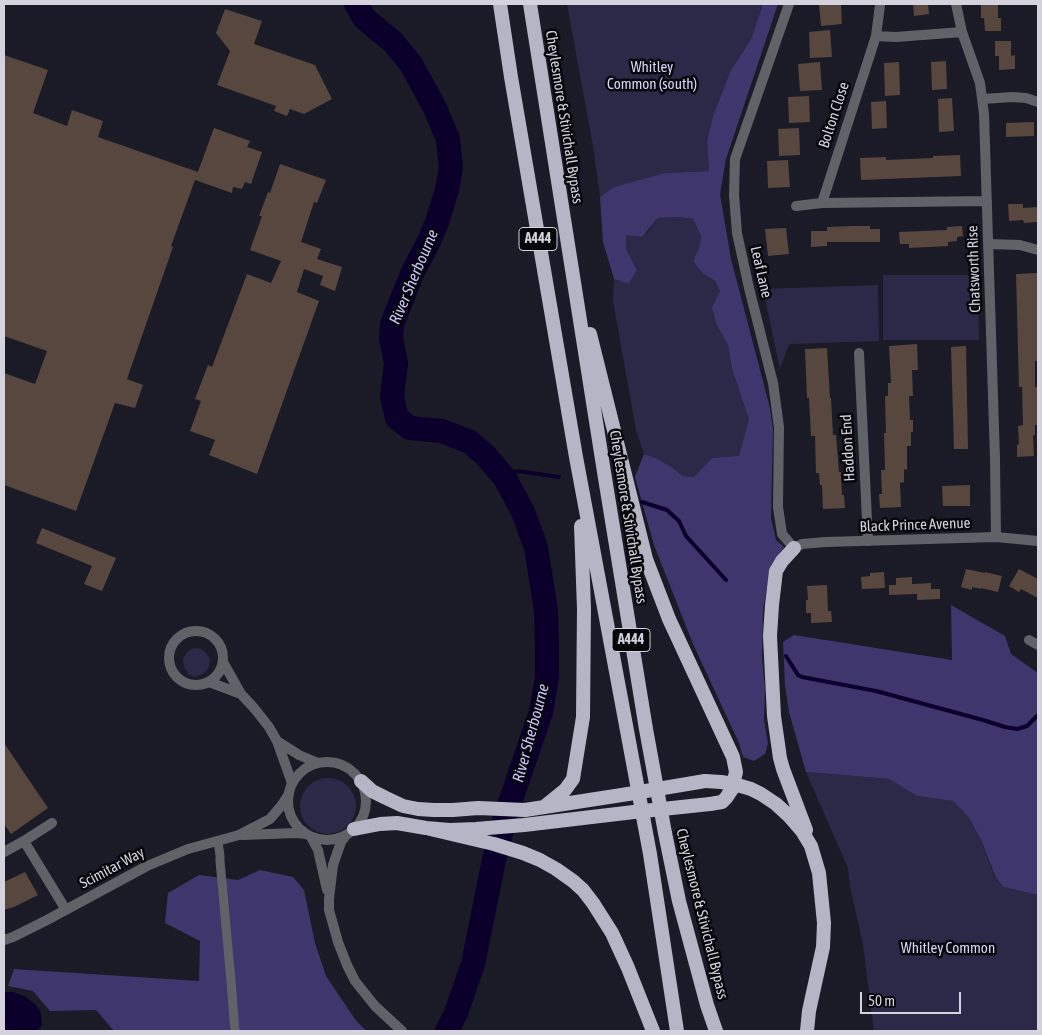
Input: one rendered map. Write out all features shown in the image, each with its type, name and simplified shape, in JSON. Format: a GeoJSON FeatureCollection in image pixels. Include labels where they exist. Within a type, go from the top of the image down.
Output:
{"type":"FeatureCollection","features":[{"type":"Feature","properties":{"kind":"highway","name":"A444"},"geometry":{"type":"LineString","coordinates":[[500,4],[512,87],[579,475],[650,854],[677,1031]]}},
{"type":"Feature","properties":{"kind":"highway","name":"Cheylesmore & Stivichall Bypass"},"geometry":{"type":"LineString","coordinates":[[530,4],[646,729],[679,901],[707,1005],[716,1031]]}},
{"type":"Feature","properties":{"kind":"highway"},"geometry":{"type":"LineString","coordinates":[[475,834],[524,825],[722,802],[734,784],[736,772],[733,757],[669,619],[646,559],[567,243]]}},
{"type":"Feature","properties":{"kind":"highway"},"geometry":{"type":"LineString","coordinates":[[544,807],[565,790],[573,779],[583,718],[584,609],[579,475]]}},
{"type":"Feature","properties":{"kind":"highway"},"geometry":{"type":"LineString","coordinates":[[794,548],[776,571],[770,636],[774,716],[780,758],[819,873],[824,923],[823,947],[809,1011],[807,1031]]}},
{"type":"Feature","properties":{"kind":"highway"},"geometry":{"type":"LineString","coordinates":[[361,781],[372,791],[386,798],[403,806],[418,809],[453,810],[478,808],[525,810],[714,781],[751,789],[776,804],[802,831],[811,846]]}},
{"type":"Feature","properties":{"kind":"highway"},"geometry":{"type":"LineString","coordinates":[[350,832],[365,826],[397,824],[475,834],[494,844],[540,860],[556,869],[583,890],[603,918],[619,947],[653,1031]]}},
{"type":"Feature","properties":{"kind":"street","name":"Leaf Lane"},"geometry":{"type":"LineString","coordinates":[[789,4],[736,159],[734,195],[737,233],[773,383],[779,427],[778,507],[780,526],[782,534],[794,548]]}},
{"type":"Feature","properties":{"kind":"street","name":"Chatsworth Rise"},"geometry":{"type":"LineString","coordinates":[[956,4],[962,32],[978,74],[983,99],[986,132],[996,537]]}},
{"type":"Feature","properties":{"kind":"street","name":"Bolton Close"},"geometry":{"type":"LineString","coordinates":[[822,203],[876,36],[880,5]]}},
{"type":"Feature","properties":{"kind":"street"},"geometry":{"type":"LineString","coordinates":[[876,36],[896,37],[962,32]]}},
{"type":"Feature","properties":{"kind":"street"},"geometry":{"type":"LineString","coordinates":[[983,99],[1020,97],[1038,102]]}},
{"type":"Feature","properties":{"kind":"street"},"geometry":{"type":"LineString","coordinates":[[796,206],[822,203],[987,201]]}},
{"type":"Feature","properties":{"kind":"street"},"geometry":{"type":"LineString","coordinates":[[989,244],[1020,245],[1038,250]]}},
{"type":"Feature","properties":{"kind":"street","name":"Haddon End"},"geometry":{"type":"LineString","coordinates":[[859,353],[868,541]]}},
{"type":"Feature","properties":{"kind":"street","name":"Black Prince Avenue"},"geometry":{"type":"LineString","coordinates":[[794,548],[809,543],[996,537],[1038,541]]}},
{"type":"Feature","properties":{"kind":"street"},"geometry":{"type":"LineString","coordinates":[[195,631],[205,632],[214,637],[219,644],[223,652],[223,662],[220,671],[209,682],[194,685],[185,683],[176,677],[170,667],[169,659],[170,651],[178,637],[195,631]]}},
{"type":"Feature","properties":{"kind":"street"},"geometry":{"type":"LineString","coordinates":[[223,662],[241,694],[259,714],[278,741],[292,783]]}},
{"type":"Feature","properties":{"kind":"street"},"geometry":{"type":"LineString","coordinates":[[209,682],[241,694]]}},
{"type":"Feature","properties":{"kind":"street"},"geometry":{"type":"LineString","coordinates":[[278,741],[299,755],[318,763],[332,763],[343,766],[354,773],[361,781],[365,793],[365,808],[362,819],[341,842],[333,865],[329,910],[338,942],[347,965],[356,980],[375,1006],[402,1031]]}},
{"type":"Feature","properties":{"kind":"street"},"geometry":{"type":"LineString","coordinates":[[318,763],[302,772],[292,783],[288,803],[291,816],[296,825],[308,836],[318,850],[329,899]]}},
{"type":"Feature","properties":{"kind":"street"},"geometry":{"type":"LineString","coordinates":[[239,835],[270,819],[289,794]]}},
{"type":"Feature","properties":{"kind":"street"},"geometry":{"type":"LineString","coordinates":[[4,852],[52,823]]}},
{"type":"Feature","properties":{"kind":"street"},"geometry":{"type":"LineString","coordinates":[[239,835],[296,833],[328,840],[337,839],[350,832]]}},
{"type":"Feature","properties":{"kind":"street","name":"Scimitar Way"},"geometry":{"type":"LineString","coordinates":[[4,940],[66,910],[148,866],[188,849],[239,835]]}},
{"type":"Feature","properties":{"kind":"street"},"geometry":{"type":"LineString","coordinates":[[24,841],[66,910]]}},
{"type":"Feature","properties":{"kind":"street"},"geometry":{"type":"LineString","coordinates":[[218,841],[235,1031]]}},
{"type":"Feature","properties":{"kind":"green space","name":"Whitley Common (south)"},"geometry":{"type":"Polygon","coordinates":[[[567,4],[763,4],[751,39],[730,72],[713,116],[707,141],[709,171],[665,173],[615,187],[600,197],[593,146],[567,4]]]}},
{"type":"Feature","properties":{"kind":"green space"},"geometry":{"type":"Polygon","coordinates":[[[678,217],[693,219],[701,236],[699,248],[693,261],[702,273],[715,281],[720,291],[717,325],[728,345],[732,369],[750,419],[739,457],[712,458],[695,477],[683,476],[656,458],[644,454],[636,430],[613,301],[614,279],[629,284],[637,270],[626,249],[626,235],[647,233],[658,218],[678,217]]]}},
{"type":"Feature","properties":{"kind":"green space"},"geometry":{"type":"Polygon","coordinates":[[[883,275],[978,275],[979,340],[883,340],[883,275]]]}},
{"type":"Feature","properties":{"kind":"green space"},"geometry":{"type":"Polygon","coordinates":[[[878,285],[879,341],[789,344],[780,369],[763,289],[878,285]]]}},
{"type":"Feature","properties":{"kind":"green space"},"geometry":{"type":"Polygon","coordinates":[[[194,648],[205,652],[210,662],[208,669],[203,674],[195,677],[188,674],[184,667],[183,659],[187,652],[194,648]]]}},
{"type":"Feature","properties":{"kind":"green space","name":"Whitley Common"},"geometry":{"type":"Polygon","coordinates":[[[806,772],[889,779],[917,796],[953,801],[969,818],[982,842],[994,876],[1003,887],[1038,895],[1038,1031],[874,1031],[863,945],[848,868],[806,772]]]}},
{"type":"Feature","properties":{"kind":"green space"},"geometry":{"type":"Polygon","coordinates":[[[328,778],[339,780],[348,786],[354,795],[356,806],[354,817],[348,826],[339,832],[328,834],[317,832],[308,826],[302,817],[300,806],[302,795],[308,786],[317,780],[328,778]]]}},
{"type":"Feature","properties":{"kind":"shaded area"},"geometry":{"type":"Polygon","coordinates":[[[763,4],[778,4],[726,159],[720,194],[731,259],[770,408],[773,429],[771,518],[776,540],[784,547],[771,565],[763,609],[764,720],[768,743],[765,754],[754,761],[743,757],[739,743],[693,644],[654,545],[635,477],[644,454],[656,458],[683,476],[694,477],[712,458],[739,456],[749,419],[732,369],[728,345],[717,325],[712,308],[720,291],[715,281],[702,273],[693,261],[699,248],[701,236],[693,219],[678,217],[658,218],[642,237],[626,235],[626,249],[637,270],[629,284],[614,279],[603,242],[600,197],[614,187],[665,173],[709,171],[707,141],[713,116],[730,72],[751,39],[763,4]]]}},
{"type":"Feature","properties":{"kind":"shaded area"},"geometry":{"type":"Polygon","coordinates":[[[951,605],[1005,636],[1011,654],[1038,673],[1038,895],[1003,887],[995,876],[982,842],[969,818],[953,801],[917,796],[889,779],[806,772],[789,712],[785,685],[783,642],[794,635],[952,660],[951,605]]]}},
{"type":"Feature","properties":{"kind":"shaded area"},"geometry":{"type":"Polygon","coordinates":[[[260,870],[293,877],[304,890],[315,943],[326,976],[357,1022],[367,1031],[114,1031],[96,1010],[50,1011],[33,991],[8,986],[14,969],[199,981],[200,941],[165,923],[168,893],[199,875],[238,880],[260,870]]]}},
{"type":"Feature","properties":{"kind":"shaded area"},"geometry":{"type":"Polygon","coordinates":[[[4,992],[13,992],[26,997],[36,1005],[41,1013],[42,1024],[38,1031],[4,1031],[4,992]]]}},
{"type":"Feature","properties":{"kind":"building"},"geometry":{"type":"Polygon","coordinates":[[[819,4],[841,4],[842,24],[821,26],[819,4]]]}},
{"type":"Feature","properties":{"kind":"building"},"geometry":{"type":"Polygon","coordinates":[[[913,4],[928,4],[929,14],[914,16],[913,4]]]}},
{"type":"Feature","properties":{"kind":"building"},"geometry":{"type":"Polygon","coordinates":[[[981,4],[998,4],[998,18],[1001,18],[1001,31],[985,31],[984,18],[981,18],[981,4]]]}},
{"type":"Feature","properties":{"kind":"building"},"geometry":{"type":"Polygon","coordinates":[[[225,9],[262,21],[254,44],[315,65],[332,99],[304,114],[290,109],[287,116],[274,111],[276,106],[217,85],[230,51],[216,33],[225,9]]]}},
{"type":"Feature","properties":{"kind":"building"},"geometry":{"type":"Polygon","coordinates":[[[830,30],[832,57],[810,58],[809,32],[830,30]]]}},
{"type":"Feature","properties":{"kind":"building"},"geometry":{"type":"Polygon","coordinates":[[[995,41],[1011,41],[1011,56],[1015,55],[1015,69],[999,70],[999,56],[995,56],[995,41]]]}},
{"type":"Feature","properties":{"kind":"building"},"geometry":{"type":"Polygon","coordinates":[[[4,55],[48,70],[33,113],[67,126],[72,110],[103,121],[98,137],[198,172],[214,128],[250,141],[247,147],[262,152],[251,184],[245,182],[242,189],[233,187],[232,193],[195,180],[127,379],[143,385],[135,408],[115,403],[76,511],[4,485],[4,373],[35,384],[47,351],[4,336],[4,55]]]}},
{"type":"Feature","properties":{"kind":"building"},"geometry":{"type":"Polygon","coordinates":[[[946,61],[947,89],[932,90],[931,62],[946,61]]]}},
{"type":"Feature","properties":{"kind":"building"},"geometry":{"type":"Polygon","coordinates":[[[820,62],[822,90],[800,91],[798,64],[820,62]]]}},
{"type":"Feature","properties":{"kind":"building"},"geometry":{"type":"Polygon","coordinates":[[[899,62],[900,95],[885,96],[884,63],[899,62]]]}},
{"type":"Feature","properties":{"kind":"building"},"geometry":{"type":"Polygon","coordinates":[[[809,96],[810,122],[789,123],[788,97],[809,96]]]}},
{"type":"Feature","properties":{"kind":"building"},"geometry":{"type":"Polygon","coordinates":[[[952,98],[954,131],[939,132],[938,99],[952,98]]]}},
{"type":"Feature","properties":{"kind":"building"},"geometry":{"type":"Polygon","coordinates":[[[886,101],[887,128],[872,129],[871,102],[886,101]]]}},
{"type":"Feature","properties":{"kind":"building"},"geometry":{"type":"Polygon","coordinates":[[[1034,122],[1034,136],[1006,137],[1006,123],[1034,122]]]}},
{"type":"Feature","properties":{"kind":"building"},"geometry":{"type":"Polygon","coordinates":[[[799,128],[800,155],[779,156],[778,129],[799,128]]]}},
{"type":"Feature","properties":{"kind":"building"},"geometry":{"type":"Polygon","coordinates":[[[960,155],[961,176],[861,180],[860,158],[886,157],[886,160],[960,155]]]}},
{"type":"Feature","properties":{"kind":"building"},"geometry":{"type":"Polygon","coordinates":[[[788,160],[790,187],[768,188],[767,161],[788,160]]]}},
{"type":"Feature","properties":{"kind":"building"},"geometry":{"type":"Polygon","coordinates":[[[280,164],[326,180],[317,203],[314,202],[301,242],[321,249],[317,259],[342,267],[335,291],[320,285],[323,276],[304,269],[297,292],[319,301],[257,474],[209,455],[215,440],[190,431],[201,401],[195,399],[208,365],[212,367],[247,274],[271,283],[281,261],[250,250],[262,216],[259,216],[268,192],[270,193],[280,164]]]}},
{"type":"Feature","properties":{"kind":"building"},"geometry":{"type":"Polygon","coordinates":[[[1008,204],[1023,204],[1023,208],[1038,207],[1038,222],[1009,221],[1008,204]]]}},
{"type":"Feature","properties":{"kind":"building"},"geometry":{"type":"Polygon","coordinates":[[[870,226],[870,229],[880,229],[880,242],[827,242],[827,246],[811,247],[811,231],[827,231],[827,227],[870,226]]]}},
{"type":"Feature","properties":{"kind":"building"},"geometry":{"type":"Polygon","coordinates":[[[962,226],[963,236],[957,237],[957,241],[948,242],[948,246],[909,248],[909,244],[900,244],[899,232],[947,230],[947,227],[962,226]]]}},
{"type":"Feature","properties":{"kind":"building"},"geometry":{"type":"Polygon","coordinates":[[[786,228],[789,254],[768,256],[765,229],[786,228]]]}},
{"type":"Feature","properties":{"kind":"building"},"geometry":{"type":"Polygon","coordinates":[[[1037,273],[1038,361],[1035,361],[1035,387],[1038,387],[1038,425],[1035,425],[1035,435],[1033,435],[1034,456],[1017,457],[1017,445],[1019,444],[1018,426],[1023,425],[1022,387],[1019,387],[1016,274],[1037,273]]]}},
{"type":"Feature","properties":{"kind":"building"},"geometry":{"type":"Polygon","coordinates":[[[917,344],[918,370],[912,370],[913,396],[909,396],[910,420],[913,420],[913,432],[911,432],[911,446],[907,446],[907,470],[904,469],[904,482],[900,483],[901,507],[880,508],[879,494],[882,494],[881,470],[885,470],[885,396],[888,396],[888,383],[891,383],[889,346],[917,344]]]}},
{"type":"Feature","properties":{"kind":"building"},"geometry":{"type":"Polygon","coordinates":[[[966,346],[968,449],[954,449],[951,347],[966,346]]]}},
{"type":"Feature","properties":{"kind":"building"},"geometry":{"type":"Polygon","coordinates":[[[827,348],[833,435],[836,435],[839,472],[841,472],[842,495],[844,495],[845,508],[823,509],[822,485],[820,485],[819,473],[816,473],[815,436],[811,436],[805,349],[827,348]]]}},
{"type":"Feature","properties":{"kind":"building"},"geometry":{"type":"Polygon","coordinates":[[[970,485],[970,506],[943,506],[942,486],[970,485]]]}},
{"type":"Feature","properties":{"kind":"building"},"geometry":{"type":"Polygon","coordinates":[[[42,528],[116,558],[102,591],[84,584],[92,566],[36,543],[42,528]]]}},
{"type":"Feature","properties":{"kind":"building"},"geometry":{"type":"Polygon","coordinates":[[[966,569],[1002,576],[998,592],[981,588],[972,587],[972,590],[961,587],[966,569]]]}},
{"type":"Feature","properties":{"kind":"building"},"geometry":{"type":"Polygon","coordinates":[[[1019,569],[1038,579],[1038,598],[1021,589],[1019,592],[1009,586],[1019,569]]]}},
{"type":"Feature","properties":{"kind":"building"},"geometry":{"type":"Polygon","coordinates":[[[884,572],[885,588],[862,589],[861,577],[870,576],[870,573],[884,572]]]}},
{"type":"Feature","properties":{"kind":"building"},"geometry":{"type":"Polygon","coordinates":[[[912,577],[912,584],[931,583],[931,589],[940,589],[940,599],[917,600],[917,594],[889,595],[889,585],[896,585],[896,578],[912,577]]]}},
{"type":"Feature","properties":{"kind":"building"},"geometry":{"type":"Polygon","coordinates":[[[827,585],[828,611],[831,611],[832,622],[811,623],[811,613],[806,613],[806,600],[808,600],[807,586],[827,585]]]}},
{"type":"Feature","properties":{"kind":"building"},"geometry":{"type":"Polygon","coordinates":[[[4,743],[48,808],[11,834],[4,824],[4,743]]]}},
{"type":"Feature","properties":{"kind":"building"},"geometry":{"type":"Polygon","coordinates":[[[25,872],[38,895],[4,910],[4,882],[25,872]]]}},
{"type":"Feature","properties":{"kind":"waterway","name":"River Sherbourne"},"geometry":{"type":"LineString","coordinates":[[356,4],[365,19],[393,42],[411,64],[435,108],[448,139],[451,168],[447,190],[437,222],[412,274],[392,324],[391,338],[396,364],[392,397],[397,418],[410,428],[442,431],[470,442],[485,455],[505,478],[523,512],[536,547],[546,611],[547,677],[541,712],[505,817],[494,860],[473,964],[456,1013],[447,1031]]}},
{"type":"Feature","properties":{"kind":"waterway"},"geometry":{"type":"LineString","coordinates":[[505,478],[518,471],[559,477]]}},
{"type":"Feature","properties":{"kind":"waterway"},"geometry":{"type":"LineString","coordinates":[[642,502],[667,510],[679,521],[686,536],[726,580]]}},
{"type":"Feature","properties":{"kind":"waterway"},"geometry":{"type":"LineString","coordinates":[[786,656],[798,675],[802,677],[876,691],[1005,727],[1017,729],[1027,726],[1038,715]]}}]}
